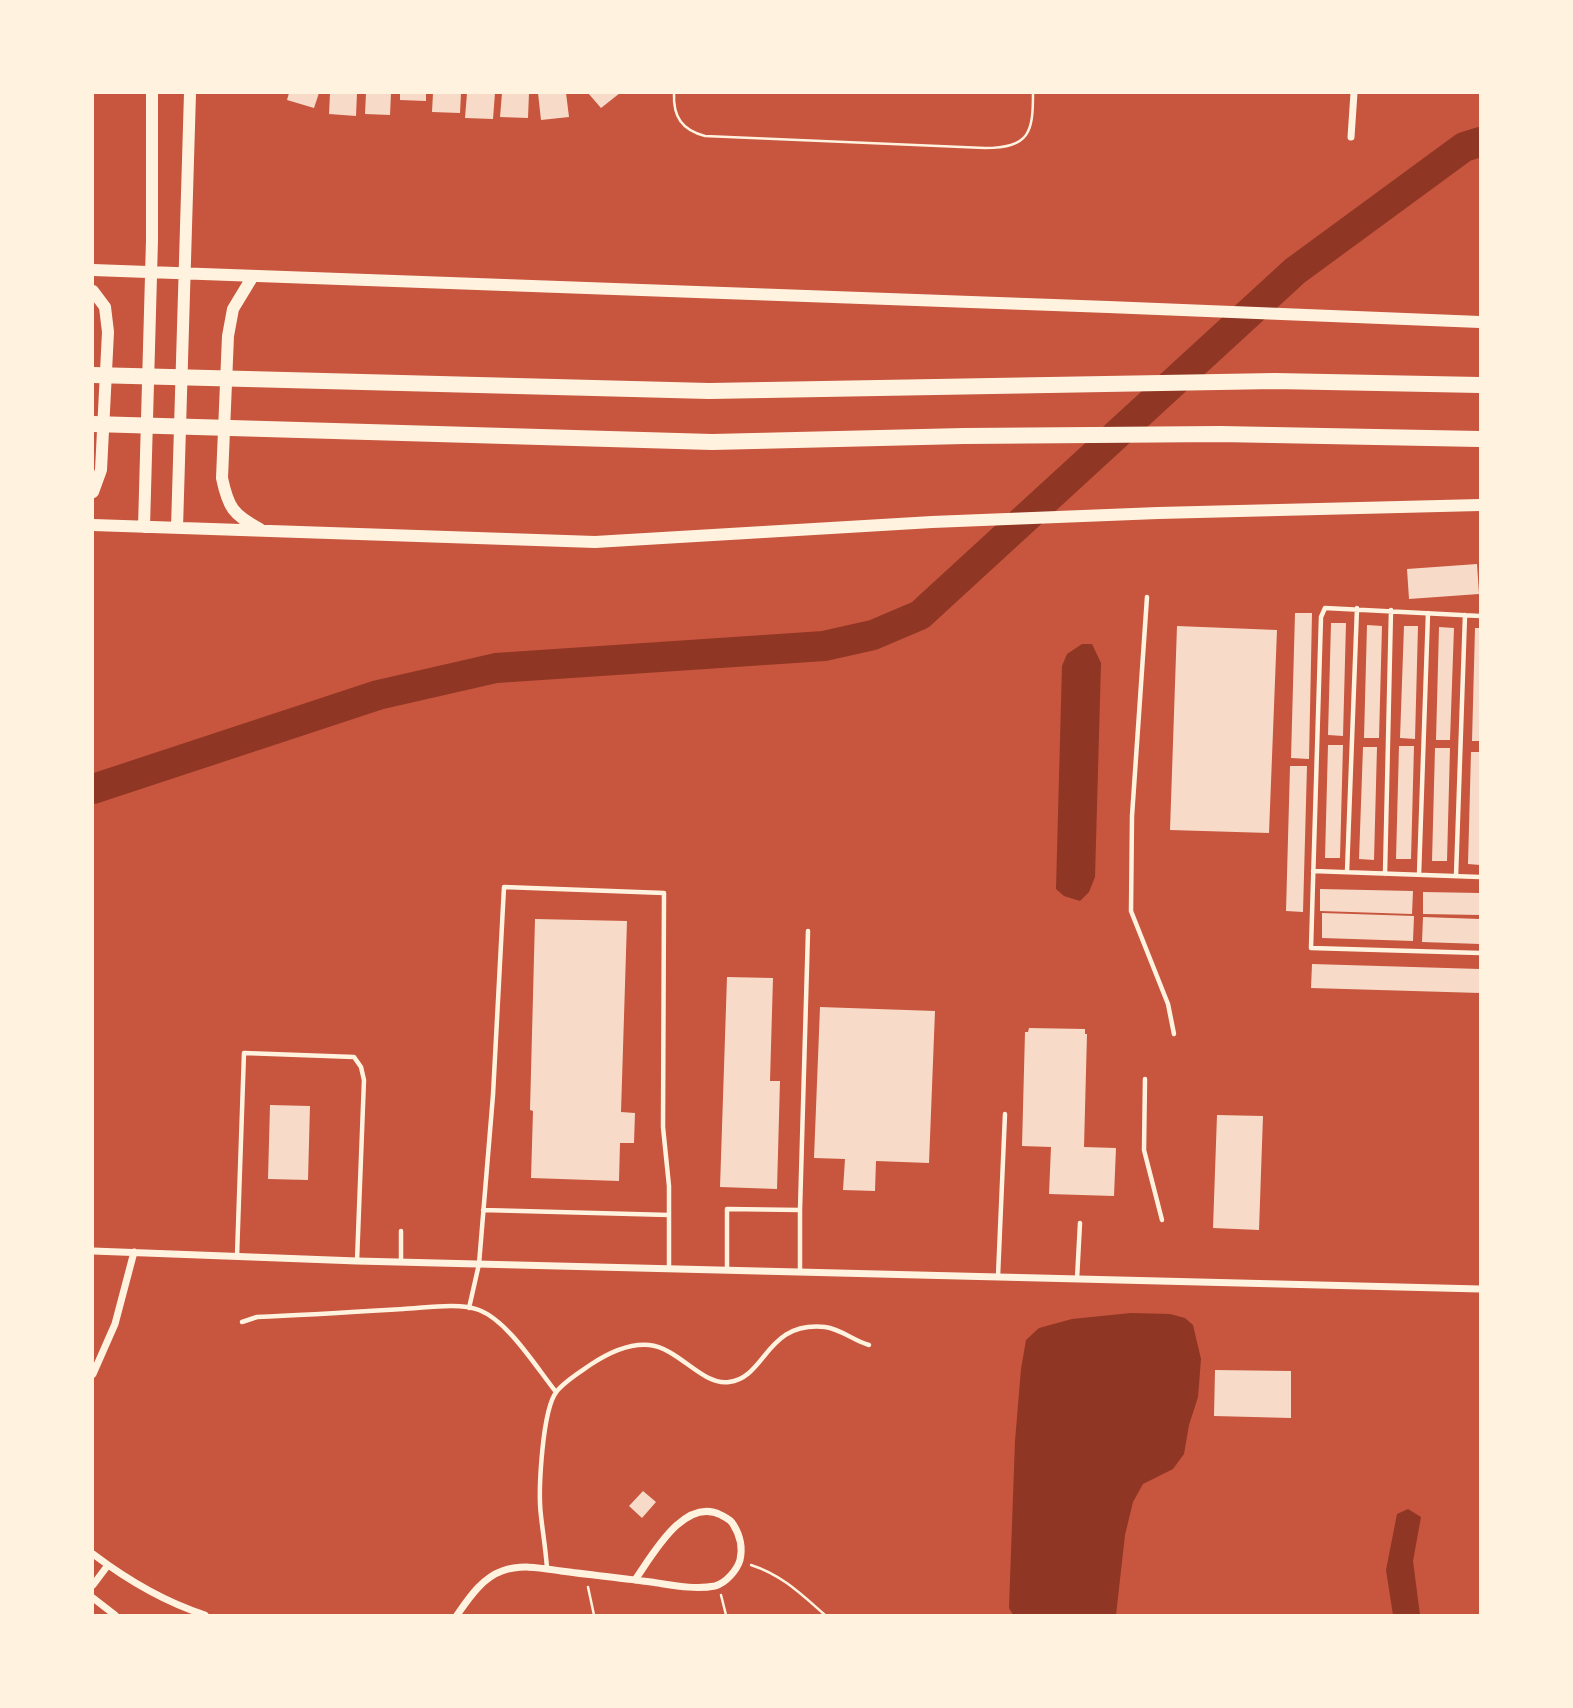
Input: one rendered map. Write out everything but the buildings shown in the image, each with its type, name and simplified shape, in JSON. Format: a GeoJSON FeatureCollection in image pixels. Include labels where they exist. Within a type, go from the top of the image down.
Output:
{"type":"FeatureCollection","features":[{"type":"Feature","properties":{"kind":"highway"},"geometry":{"type":"LineString","coordinates":[[93,375],[709,391],[1275,381],[1480,386]]}},
{"type":"Feature","properties":{"kind":"highway"},"geometry":{"type":"LineString","coordinates":[[93,424],[712,442],[1220,434],[1480,439]]}},
{"type":"Feature","properties":{"kind":"main road"},"geometry":{"type":"LineString","coordinates":[[144,527],[152,272],[152,93]]}},
{"type":"Feature","properties":{"kind":"main road"},"geometry":{"type":"LineString","coordinates":[[177,528],[190,93]]}},
{"type":"Feature","properties":{"kind":"main road"},"geometry":{"type":"LineString","coordinates":[[93,270],[1480,322]]}},
{"type":"Feature","properties":{"kind":"main road"},"geometry":{"type":"LineString","coordinates":[[253,276],[233,309],[228,336],[222,478],[227,501],[240,519],[263,531]]}},
{"type":"Feature","properties":{"kind":"main road"},"geometry":{"type":"LineString","coordinates":[[93,292],[105,307],[108,332],[101,470],[93,492]]}},
{"type":"Feature","properties":{"kind":"main road"},"geometry":{"type":"LineString","coordinates":[[93,525],[594,542],[932,522],[1480,505]]}},
{"type":"Feature","properties":{"kind":"street"},"geometry":{"type":"LineString","coordinates":[[1351,137],[1354,93]]}},
{"type":"Feature","properties":{"kind":"street"},"geometry":{"type":"LineString","coordinates":[[93,1251],[357,1261],[1480,1289]]}},
{"type":"Feature","properties":{"kind":"street"},"geometry":{"type":"LineString","coordinates":[[93,1374],[115,1324],[134,1252]]}},
{"type":"Feature","properties":{"kind":"street"},"geometry":{"type":"LineString","coordinates":[[457,1615],[470,1597],[491,1577],[519,1567],[692,1588],[718,1585],[730,1577],[740,1561],[742,1542],[732,1521],[714,1512],[696,1513],[677,1523],[635,1580]]}},
{"type":"Feature","properties":{"kind":"street"},"geometry":{"type":"LineString","coordinates":[[93,1553],[156,1594],[205,1615]]}},
{"type":"Feature","properties":{"kind":"street"},"geometry":{"type":"LineString","coordinates":[[93,1585],[108,1565]]}},
{"type":"Feature","properties":{"kind":"street"},"geometry":{"type":"LineString","coordinates":[[93,1598],[115,1615]]}},
{"type":"Feature","properties":{"kind":"lane"},"geometry":{"type":"LineString","coordinates":[[1147,597],[1132,816],[1131,911],[1168,1004],[1174,1034]]}},
{"type":"Feature","properties":{"kind":"lane"},"geometry":{"type":"LineString","coordinates":[[1480,616],[1327,606],[1321,617],[1311,948],[1480,953]]}},
{"type":"Feature","properties":{"kind":"lane"},"geometry":{"type":"LineString","coordinates":[[1347,872],[1357,608]]}},
{"type":"Feature","properties":{"kind":"lane"},"geometry":{"type":"LineString","coordinates":[[1385,874],[1391,610]]}},
{"type":"Feature","properties":{"kind":"lane"},"geometry":{"type":"LineString","coordinates":[[1419,875],[1428,613]]}},
{"type":"Feature","properties":{"kind":"lane"},"geometry":{"type":"LineString","coordinates":[[1456,876],[1465,615]]}},
{"type":"Feature","properties":{"kind":"lane"},"geometry":{"type":"LineString","coordinates":[[1313,871],[1480,877]]}},
{"type":"Feature","properties":{"kind":"lane"},"geometry":{"type":"LineString","coordinates":[[469,1308],[479,1264],[493,1095],[504,887],[664,893],[663,1127],[669,1186],[669,1269]]}},
{"type":"Feature","properties":{"kind":"lane"},"geometry":{"type":"LineString","coordinates":[[800,1272],[808,931]]}},
{"type":"Feature","properties":{"kind":"lane"},"geometry":{"type":"LineString","coordinates":[[237,1256],[244,1053],[331,1056],[354,1057],[361,1067],[364,1080],[357,1261]]}},
{"type":"Feature","properties":{"kind":"lane"},"geometry":{"type":"LineString","coordinates":[[1145,1079],[1144,1150],[1162,1220]]}},
{"type":"Feature","properties":{"kind":"lane"},"geometry":{"type":"LineString","coordinates":[[998,1277],[1005,1114]]}},
{"type":"Feature","properties":{"kind":"lane"},"geometry":{"type":"LineString","coordinates":[[727,1270],[727,1209],[800,1210]]}},
{"type":"Feature","properties":{"kind":"lane"},"geometry":{"type":"LineString","coordinates":[[482,1210],[669,1215]]}},
{"type":"Feature","properties":{"kind":"lane"},"geometry":{"type":"LineString","coordinates":[[1077,1279],[1080,1223]]}},
{"type":"Feature","properties":{"kind":"lane"},"geometry":{"type":"LineString","coordinates":[[401,1231],[401,1262]]}},
{"type":"Feature","properties":{"kind":"lane"},"geometry":{"type":"LineString","coordinates":[[242,1322],[268,1317],[428,1307],[478,1309],[494,1319],[556,1392]]}},
{"type":"Feature","properties":{"kind":"lane"},"geometry":{"type":"LineString","coordinates":[[547,1569],[540,1499],[546,1421],[556,1392],[601,1357],[634,1345],[650,1345],[667,1349],[704,1375],[723,1382],[732,1382],[743,1377],[775,1342],[799,1329],[824,1327],[869,1345]]}},
{"type":"Feature","properties":{"kind":"path"},"geometry":{"type":"LineString","coordinates":[[674,93],[674,108],[679,122],[692,133],[705,136],[985,148],[1008,146],[1028,135],[1033,120],[1034,93]]}},
{"type":"Feature","properties":{"kind":"path"},"geometry":{"type":"LineString","coordinates":[[740,1561],[776,1575],[799,1590],[825,1615]]}},
{"type":"Feature","properties":{"kind":"path"},"geometry":{"type":"LineString","coordinates":[[584,1574],[594,1615]]}},
{"type":"Feature","properties":{"kind":"path"},"geometry":{"type":"LineString","coordinates":[[718,1585],[726,1615]]}},
{"type":"Feature","properties":{"kind":"shaded area"},"geometry":{"type":"Polygon","coordinates":[[[1082,644],[1092,644],[1101,663],[1095,877],[1089,892],[1080,901],[1064,896],[1056,889],[1062,666],[1067,654],[1082,644]]]}},
{"type":"Feature","properties":{"kind":"shaded area"},"geometry":{"type":"Polygon","coordinates":[[[1131,1313],[1170,1314],[1185,1318],[1193,1325],[1201,1359],[1198,1397],[1184,1454],[1173,1469],[1143,1484],[1133,1502],[1125,1535],[1116,1615],[1013,1615],[1009,1608],[1015,1441],[1026,1340],[1039,1328],[1072,1319],[1131,1313]]]}},
{"type":"Feature","properties":{"kind":"shaded area"},"geometry":{"type":"Polygon","coordinates":[[[1408,1509],[1421,1517],[1413,1561],[1420,1615],[1393,1615],[1386,1570],[1397,1514],[1408,1509]]]}},
{"type":"Feature","properties":{"kind":"waterway"},"geometry":{"type":"LineString","coordinates":[[93,789],[378,695],[496,668],[824,646],[873,635],[920,615],[1295,271],[1464,147],[1480,142]]}}]}
